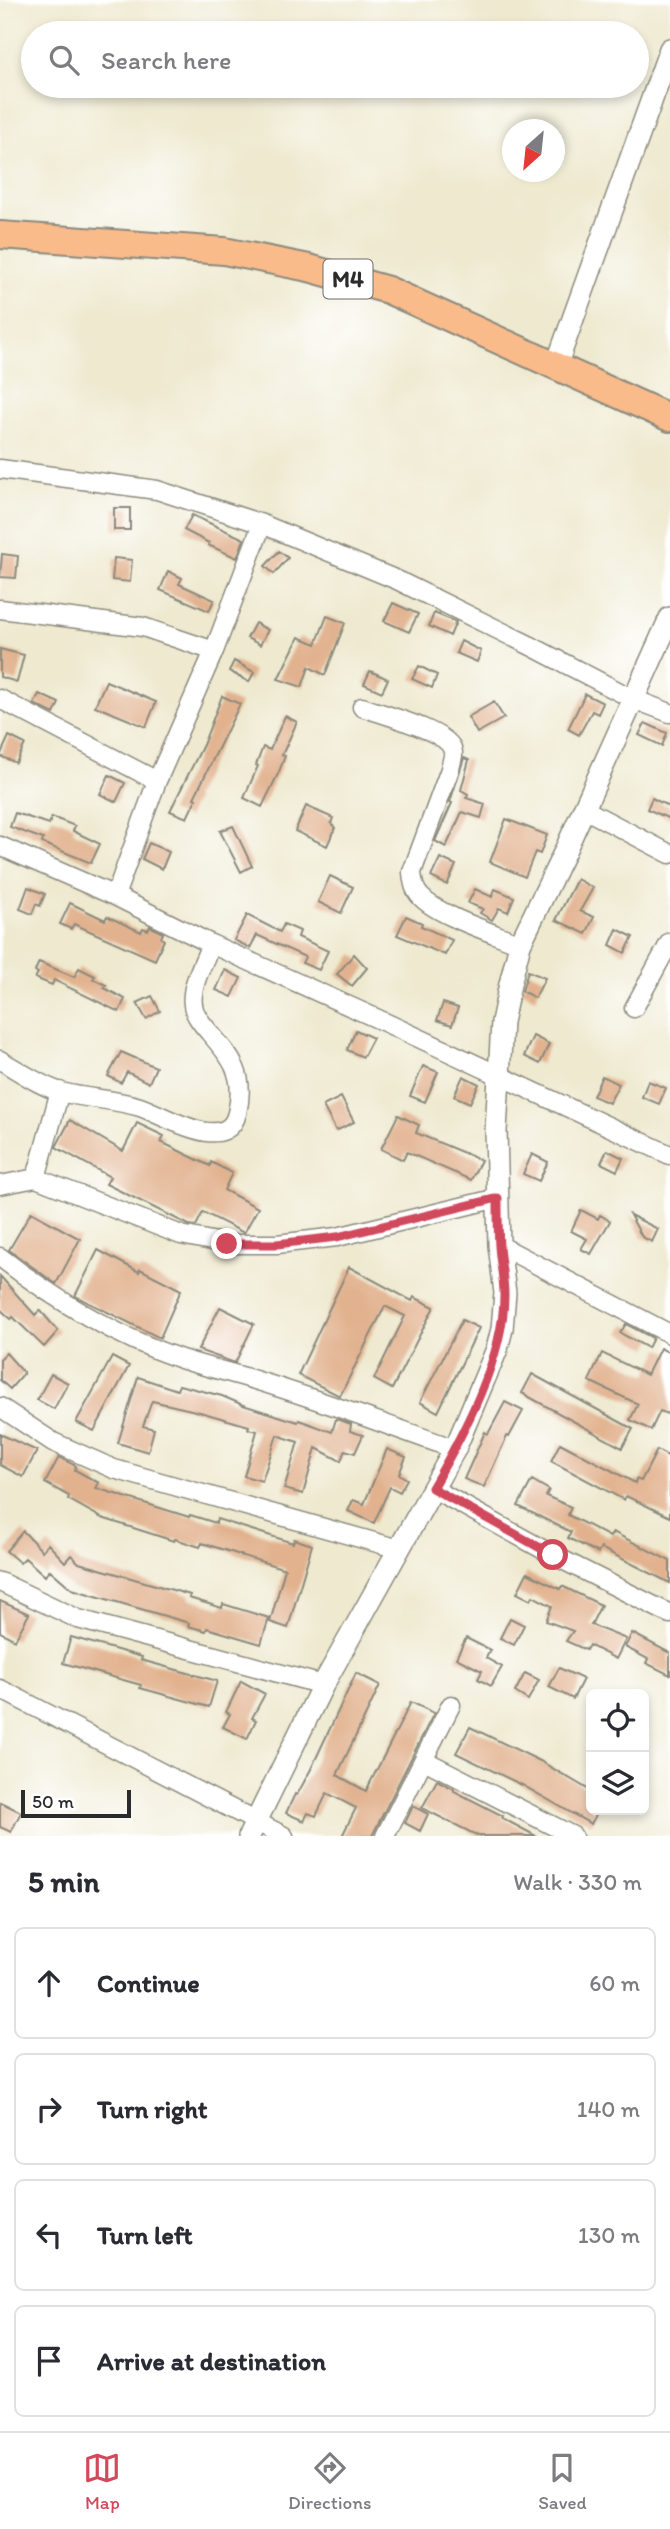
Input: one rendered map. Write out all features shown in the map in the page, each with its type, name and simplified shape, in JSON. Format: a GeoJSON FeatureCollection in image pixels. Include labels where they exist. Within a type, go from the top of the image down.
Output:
{"type":"FeatureCollection","features":[{"type":"Feature","properties":{"kind":"main road","name":"M4"},"geometry":{"type":"LineString","coordinates":[[0,235],[224,251],[309,268],[387,290],[670,418]]}},
{"type":"Feature","properties":{"kind":"street"},"geometry":{"type":"LineString","coordinates":[[556,366],[670,49]]}},
{"type":"Feature","properties":{"kind":"street"},"geometry":{"type":"LineString","coordinates":[[0,469],[157,490],[262,524],[397,580],[633,699],[670,713]]}},
{"type":"Feature","properties":{"kind":"street"},"geometry":{"type":"LineString","coordinates":[[114,896],[157,781],[214,651],[262,524]]}},
{"type":"Feature","properties":{"kind":"street"},"geometry":{"type":"LineString","coordinates":[[0,609],[143,627],[214,651]]}},
{"type":"Feature","properties":{"kind":"street"},"geometry":{"type":"LineString","coordinates":[[253,1829],[323,1685],[455,1449],[492,1360],[502,1329],[505,1293],[499,1245],[496,1131],[502,1022],[520,944],[670,618]]}},
{"type":"Feature","properties":{"kind":"street"},"geometry":{"type":"LineString","coordinates":[[0,699],[157,781]]}},
{"type":"Feature","properties":{"kind":"street"},"geometry":{"type":"LineString","coordinates":[[362,707],[435,733],[452,748],[450,769],[412,872],[414,887],[421,897],[441,911],[520,944]]}},
{"type":"Feature","properties":{"kind":"street"},"geometry":{"type":"LineString","coordinates":[[583,809],[670,854]]}},
{"type":"Feature","properties":{"kind":"street"},"geometry":{"type":"LineString","coordinates":[[0,846],[114,896],[211,944],[670,1155]]}},
{"type":"Feature","properties":{"kind":"street"},"geometry":{"type":"LineString","coordinates":[[634,1008],[670,942]]}},
{"type":"Feature","properties":{"kind":"street"},"geometry":{"type":"LineString","coordinates":[[0,1059],[60,1091],[139,1107],[204,1133],[219,1133],[229,1128],[236,1117],[240,1078],[234,1064],[200,1022],[193,1006],[194,986],[211,944]]}},
{"type":"Feature","properties":{"kind":"street"},"geometry":{"type":"LineString","coordinates":[[36,1178],[60,1091]]}},
{"type":"Feature","properties":{"kind":"street"},"geometry":{"type":"LineString","coordinates":[[0,1185],[36,1178],[181,1235],[227,1244],[277,1244],[337,1237],[498,1198]]}},
{"type":"Feature","properties":{"kind":"street"},"geometry":{"type":"LineString","coordinates":[[499,1245],[670,1334]]}},
{"type":"Feature","properties":{"kind":"street"},"geometry":{"type":"LineString","coordinates":[[0,1257],[78,1313],[137,1342],[455,1449]]}},
{"type":"Feature","properties":{"kind":"street"},"geometry":{"type":"LineString","coordinates":[[0,1407],[53,1442],[114,1469],[399,1549]]}},
{"type":"Feature","properties":{"kind":"street"},"geometry":{"type":"LineString","coordinates":[[432,1488],[553,1555],[670,1614]]}},
{"type":"Feature","properties":{"kind":"street"},"geometry":{"type":"LineString","coordinates":[[0,1582],[78,1619],[323,1685]]}},
{"type":"Feature","properties":{"kind":"street"},"geometry":{"type":"LineString","coordinates":[[0,1689],[253,1829],[284,1836]]}},
{"type":"Feature","properties":{"kind":"street"},"geometry":{"type":"LineString","coordinates":[[385,1836],[451,1705]]}},
{"type":"Feature","properties":{"kind":"street"},"geometry":{"type":"LineString","coordinates":[[424,1760],[573,1836]]}},
{"type":"Feature","properties":{"kind":"building"},"geometry":{"type":"Polygon","coordinates":[[[114,508],[130,508],[130,530],[114,530],[114,508]]]}},
{"type":"Feature","properties":{"kind":"building"},"geometry":{"type":"Polygon","coordinates":[[[192,515],[244,539],[237,558],[184,530],[192,515]]]}},
{"type":"Feature","properties":{"kind":"building"},"geometry":{"type":"Polygon","coordinates":[[[279,551],[288,558],[274,574],[265,566],[279,551]]]}},
{"type":"Feature","properties":{"kind":"building"},"geometry":{"type":"Polygon","coordinates":[[[2,554],[18,556],[16,578],[0,577],[2,554]]]}},
{"type":"Feature","properties":{"kind":"building"},"geometry":{"type":"Polygon","coordinates":[[[114,558],[132,560],[130,582],[112,580],[114,558]]]}},
{"type":"Feature","properties":{"kind":"building"},"geometry":{"type":"Polygon","coordinates":[[[168,571],[182,578],[179,584],[214,600],[209,611],[160,590],[168,571]]]}},
{"type":"Feature","properties":{"kind":"building"},"geometry":{"type":"Polygon","coordinates":[[[393,603],[418,614],[409,632],[384,621],[393,603]]]}},
{"type":"Feature","properties":{"kind":"building"},"geometry":{"type":"Polygon","coordinates":[[[434,613],[456,622],[450,636],[429,626],[434,613]]]}},
{"type":"Feature","properties":{"kind":"building"},"geometry":{"type":"Polygon","coordinates":[[[327,616],[345,623],[325,675],[309,667],[302,687],[278,679],[299,637],[316,644],[327,616]]]}},
{"type":"Feature","properties":{"kind":"building"},"geometry":{"type":"Polygon","coordinates":[[[255,623],[268,630],[260,645],[247,638],[255,623]]]}},
{"type":"Feature","properties":{"kind":"building"},"geometry":{"type":"Polygon","coordinates":[[[461,641],[481,651],[477,662],[456,653],[461,641]]]}},
{"type":"Feature","properties":{"kind":"building"},"geometry":{"type":"Polygon","coordinates":[[[0,649],[24,655],[17,682],[0,677],[0,649]]]}},
{"type":"Feature","properties":{"kind":"building"},"geometry":{"type":"Polygon","coordinates":[[[234,661],[254,672],[249,682],[229,671],[234,661]]]}},
{"type":"Feature","properties":{"kind":"building"},"geometry":{"type":"Polygon","coordinates":[[[419,666],[437,675],[432,688],[412,679],[419,666]]]}},
{"type":"Feature","properties":{"kind":"building"},"geometry":{"type":"Polygon","coordinates":[[[370,671],[388,679],[382,692],[364,684],[370,671]]]}},
{"type":"Feature","properties":{"kind":"building"},"geometry":{"type":"Polygon","coordinates":[[[106,681],[156,702],[146,727],[95,706],[106,681]]]}},
{"type":"Feature","properties":{"kind":"building"},"geometry":{"type":"Polygon","coordinates":[[[39,694],[59,703],[54,714],[34,704],[39,694]]]}},
{"type":"Feature","properties":{"kind":"building"},"geometry":{"type":"Polygon","coordinates":[[[585,694],[603,703],[598,714],[592,711],[579,735],[568,729],[585,694]]]}},
{"type":"Feature","properties":{"kind":"building"},"geometry":{"type":"Polygon","coordinates":[[[222,696],[240,704],[187,818],[170,811],[203,745],[222,696]]]}},
{"type":"Feature","properties":{"kind":"building"},"geometry":{"type":"Polygon","coordinates":[[[494,702],[504,718],[477,733],[468,717],[494,702]]]}},
{"type":"Feature","properties":{"kind":"building"},"geometry":{"type":"Polygon","coordinates":[[[285,716],[297,722],[282,755],[285,756],[278,774],[262,807],[244,798],[263,747],[270,750],[285,716]]]}},
{"type":"Feature","properties":{"kind":"building"},"geometry":{"type":"Polygon","coordinates":[[[645,723],[667,733],[662,746],[639,735],[645,723]]]}},
{"type":"Feature","properties":{"kind":"building"},"geometry":{"type":"Polygon","coordinates":[[[9,736],[25,744],[16,763],[0,756],[9,736]]]}},
{"type":"Feature","properties":{"kind":"building"},"geometry":{"type":"Polygon","coordinates":[[[464,758],[469,760],[461,790],[468,794],[466,798],[485,804],[481,818],[462,812],[446,847],[435,841],[452,803],[450,802],[464,758]]]}},
{"type":"Feature","properties":{"kind":"building"},"geometry":{"type":"Polygon","coordinates":[[[109,775],[125,783],[116,802],[100,794],[109,775]]]}},
{"type":"Feature","properties":{"kind":"building"},"geometry":{"type":"Polygon","coordinates":[[[652,798],[670,807],[670,819],[647,809],[652,798]]]}},
{"type":"Feature","properties":{"kind":"building"},"geometry":{"type":"Polygon","coordinates":[[[306,806],[333,818],[331,823],[335,828],[327,846],[295,831],[306,806]]]}},
{"type":"Feature","properties":{"kind":"building"},"geometry":{"type":"Polygon","coordinates":[[[15,813],[49,824],[52,817],[75,826],[73,831],[100,844],[91,863],[42,843],[43,839],[10,827],[15,813]]]}},
{"type":"Feature","properties":{"kind":"building"},"geometry":{"type":"Polygon","coordinates":[[[506,819],[547,835],[540,854],[535,852],[525,877],[490,862],[506,819]]]}},
{"type":"Feature","properties":{"kind":"building"},"geometry":{"type":"Polygon","coordinates":[[[233,826],[252,866],[241,872],[220,831],[233,826]]]}},
{"type":"Feature","properties":{"kind":"building"},"geometry":{"type":"Polygon","coordinates":[[[149,843],[169,852],[162,869],[142,859],[149,843]]]}},
{"type":"Feature","properties":{"kind":"building"},"geometry":{"type":"Polygon","coordinates":[[[440,858],[456,865],[447,885],[431,877],[440,858]]]}},
{"type":"Feature","properties":{"kind":"building"},"geometry":{"type":"Polygon","coordinates":[[[330,876],[353,887],[341,913],[318,902],[330,876]]]}},
{"type":"Feature","properties":{"kind":"building"},"geometry":{"type":"Polygon","coordinates":[[[577,879],[593,888],[580,911],[594,917],[586,934],[556,920],[577,879]]]}},
{"type":"Feature","properties":{"kind":"building"},"geometry":{"type":"Polygon","coordinates":[[[28,887],[45,894],[40,906],[36,904],[32,914],[20,909],[28,887]]]}},
{"type":"Feature","properties":{"kind":"building"},"geometry":{"type":"Polygon","coordinates":[[[475,889],[492,897],[495,889],[514,897],[508,912],[499,908],[492,920],[480,913],[483,909],[468,903],[475,889]]]}},
{"type":"Feature","properties":{"kind":"building"},"geometry":{"type":"Polygon","coordinates":[[[70,903],[105,920],[107,916],[141,932],[143,928],[148,930],[150,926],[163,933],[161,938],[164,940],[155,960],[74,924],[71,929],[60,924],[70,903]]]}},
{"type":"Feature","properties":{"kind":"building"},"geometry":{"type":"Polygon","coordinates":[[[247,915],[280,932],[284,924],[300,931],[298,937],[328,951],[319,970],[302,963],[305,957],[257,935],[250,948],[234,940],[247,915]]]}},
{"type":"Feature","properties":{"kind":"building"},"geometry":{"type":"Polygon","coordinates":[[[406,916],[452,940],[445,955],[397,935],[406,916]]]}},
{"type":"Feature","properties":{"kind":"building"},"geometry":{"type":"Polygon","coordinates":[[[617,929],[633,937],[625,953],[610,945],[617,929]]]}},
{"type":"Feature","properties":{"kind":"building"},"geometry":{"type":"Polygon","coordinates":[[[354,954],[367,968],[352,986],[337,974],[354,954]]]}},
{"type":"Feature","properties":{"kind":"building"},"geometry":{"type":"Polygon","coordinates":[[[39,962],[74,977],[79,968],[95,976],[93,979],[106,985],[104,988],[125,999],[119,1012],[54,980],[52,985],[35,978],[39,962]]]}},
{"type":"Feature","properties":{"kind":"building"},"geometry":{"type":"Polygon","coordinates":[[[225,970],[241,978],[232,997],[216,990],[225,970]]]}},
{"type":"Feature","properties":{"kind":"building"},"geometry":{"type":"Polygon","coordinates":[[[528,971],[545,978],[535,998],[522,991],[528,971]]]}},
{"type":"Feature","properties":{"kind":"building"},"geometry":{"type":"Polygon","coordinates":[[[152,996],[160,1011],[146,1019],[137,1003],[152,996]]]}},
{"type":"Feature","properties":{"kind":"building"},"geometry":{"type":"Polygon","coordinates":[[[443,1003],[458,1008],[452,1025],[437,1020],[443,1003]]]}},
{"type":"Feature","properties":{"kind":"building"},"geometry":{"type":"Polygon","coordinates":[[[356,1030],[373,1038],[363,1057],[347,1050],[356,1030]]]}},
{"type":"Feature","properties":{"kind":"building"},"geometry":{"type":"Polygon","coordinates":[[[533,1036],[549,1044],[540,1064],[524,1056],[533,1036]]]}},
{"type":"Feature","properties":{"kind":"building"},"geometry":{"type":"Polygon","coordinates":[[[121,1052],[156,1067],[149,1083],[127,1072],[121,1083],[108,1076],[121,1052]]]}},
{"type":"Feature","properties":{"kind":"building"},"geometry":{"type":"Polygon","coordinates":[[[423,1066],[438,1072],[425,1102],[410,1096],[423,1066]]]}},
{"type":"Feature","properties":{"kind":"building"},"geometry":{"type":"Polygon","coordinates":[[[463,1076],[479,1084],[470,1103],[454,1096],[463,1076]]]}},
{"type":"Feature","properties":{"kind":"building"},"geometry":{"type":"Polygon","coordinates":[[[602,1076],[619,1084],[609,1103],[593,1096],[602,1076]]]}},
{"type":"Feature","properties":{"kind":"building"},"geometry":{"type":"Polygon","coordinates":[[[648,1081],[666,1088],[659,1104],[642,1097],[648,1081]]]}},
{"type":"Feature","properties":{"kind":"building"},"geometry":{"type":"Polygon","coordinates":[[[341,1097],[354,1122],[336,1131],[323,1106],[341,1097]]]}},
{"type":"Feature","properties":{"kind":"building"},"geometry":{"type":"Polygon","coordinates":[[[398,1115],[419,1125],[416,1133],[481,1160],[471,1180],[407,1152],[403,1160],[381,1149],[398,1115]]]}},
{"type":"Feature","properties":{"kind":"building"},"geometry":{"type":"Polygon","coordinates":[[[70,1120],[123,1151],[137,1123],[164,1136],[161,1142],[210,1166],[211,1162],[232,1173],[224,1190],[258,1208],[244,1233],[203,1212],[196,1226],[189,1225],[106,1184],[110,1177],[56,1147],[70,1120]]]}},
{"type":"Feature","properties":{"kind":"building"},"geometry":{"type":"Polygon","coordinates":[[[607,1150],[623,1158],[617,1171],[601,1163],[607,1150]]]}},
{"type":"Feature","properties":{"kind":"building"},"geometry":{"type":"Polygon","coordinates":[[[532,1154],[548,1162],[539,1181],[523,1174],[532,1154]]]}},
{"type":"Feature","properties":{"kind":"building"},"geometry":{"type":"Polygon","coordinates":[[[581,1210],[598,1219],[600,1215],[610,1221],[591,1254],[581,1249],[587,1239],[571,1231],[581,1210]]]}},
{"type":"Feature","properties":{"kind":"building"},"geometry":{"type":"Polygon","coordinates":[[[31,1212],[80,1239],[56,1284],[9,1250],[31,1212]]]}},
{"type":"Feature","properties":{"kind":"building"},"geometry":{"type":"Polygon","coordinates":[[[630,1215],[658,1229],[652,1242],[642,1237],[630,1215]]]}},
{"type":"Feature","properties":{"kind":"building"},"geometry":{"type":"Polygon","coordinates":[[[98,1250],[181,1290],[160,1338],[75,1296],[98,1250]]]}},
{"type":"Feature","properties":{"kind":"building"},"geometry":{"type":"Polygon","coordinates":[[[349,1267],[412,1301],[414,1297],[434,1307],[392,1389],[374,1379],[405,1316],[385,1306],[340,1396],[298,1375],[349,1267]]]}},
{"type":"Feature","properties":{"kind":"building"},"geometry":{"type":"Polygon","coordinates":[[[0,1276],[35,1315],[40,1310],[58,1331],[44,1347],[13,1317],[11,1319],[0,1309],[0,1276]]]}},
{"type":"Feature","properties":{"kind":"building"},"geometry":{"type":"Polygon","coordinates":[[[220,1307],[254,1324],[235,1363],[198,1350],[220,1307]]]}},
{"type":"Feature","properties":{"kind":"building"},"geometry":{"type":"Polygon","coordinates":[[[462,1320],[479,1328],[438,1412],[420,1402],[462,1320]]]}},
{"type":"Feature","properties":{"kind":"building"},"geometry":{"type":"Polygon","coordinates":[[[626,1324],[653,1338],[648,1348],[620,1333],[626,1324]]]}},
{"type":"Feature","properties":{"kind":"building"},"geometry":{"type":"Polygon","coordinates":[[[660,1348],[670,1353],[670,1415],[660,1411],[651,1430],[630,1420],[638,1404],[589,1381],[602,1353],[647,1375],[660,1348]]]}},
{"type":"Feature","properties":{"kind":"building"},"geometry":{"type":"Polygon","coordinates":[[[6,1353],[24,1373],[10,1389],[0,1380],[0,1359],[6,1353]]]}},
{"type":"Feature","properties":{"kind":"building"},"geometry":{"type":"Polygon","coordinates":[[[112,1357],[129,1366],[94,1431],[76,1422],[112,1357]]]}},
{"type":"Feature","properties":{"kind":"building"},"geometry":{"type":"Polygon","coordinates":[[[51,1374],[68,1383],[54,1409],[37,1400],[51,1374]]]}},
{"type":"Feature","properties":{"kind":"building"},"geometry":{"type":"Polygon","coordinates":[[[532,1374],[633,1429],[622,1448],[522,1393],[532,1374]]]}},
{"type":"Feature","properties":{"kind":"building"},"geometry":{"type":"Polygon","coordinates":[[[138,1377],[177,1390],[179,1385],[222,1396],[332,1432],[336,1419],[351,1424],[350,1431],[363,1435],[355,1453],[345,1450],[341,1461],[316,1448],[303,1494],[284,1489],[298,1442],[277,1435],[262,1481],[244,1476],[257,1431],[248,1429],[249,1426],[200,1412],[152,1401],[143,1426],[154,1429],[148,1452],[118,1443],[138,1377]]]}},
{"type":"Feature","properties":{"kind":"building"},"geometry":{"type":"Polygon","coordinates":[[[505,1402],[523,1411],[509,1437],[507,1436],[484,1487],[464,1479],[485,1432],[488,1434],[505,1402]]]}},
{"type":"Feature","properties":{"kind":"building"},"geometry":{"type":"Polygon","coordinates":[[[0,1434],[37,1451],[23,1477],[0,1465],[0,1434]]]}},
{"type":"Feature","properties":{"kind":"building"},"geometry":{"type":"Polygon","coordinates":[[[560,1443],[635,1483],[636,1479],[641,1481],[657,1450],[670,1457],[670,1517],[626,1496],[624,1500],[551,1461],[560,1443]]]}},
{"type":"Feature","properties":{"kind":"building"},"geometry":{"type":"Polygon","coordinates":[[[387,1449],[406,1457],[399,1474],[407,1479],[400,1492],[390,1487],[374,1523],[348,1511],[353,1500],[364,1504],[387,1449]]]}},
{"type":"Feature","properties":{"kind":"building"},"geometry":{"type":"Polygon","coordinates":[[[59,1457],[76,1466],[75,1470],[99,1483],[96,1488],[189,1517],[190,1515],[216,1523],[217,1519],[293,1543],[294,1539],[312,1545],[288,1628],[270,1622],[285,1569],[202,1543],[200,1547],[175,1539],[174,1541],[102,1518],[45,1483],[59,1457]]]}},
{"type":"Feature","properties":{"kind":"building"},"geometry":{"type":"Polygon","coordinates":[[[532,1480],[549,1490],[546,1496],[571,1507],[568,1515],[610,1537],[613,1532],[670,1561],[670,1583],[601,1548],[598,1553],[568,1538],[571,1532],[518,1506],[532,1480]]]}},
{"type":"Feature","properties":{"kind":"building"},"geometry":{"type":"Polygon","coordinates":[[[23,1531],[42,1551],[48,1544],[65,1562],[71,1555],[79,1563],[190,1595],[189,1598],[222,1608],[223,1604],[269,1618],[261,1644],[207,1628],[206,1631],[188,1626],[189,1623],[72,1589],[50,1570],[45,1576],[25,1558],[20,1563],[6,1551],[23,1531]]]}},
{"type":"Feature","properties":{"kind":"building"},"geometry":{"type":"Polygon","coordinates":[[[527,1573],[601,1605],[591,1625],[626,1639],[616,1659],[589,1645],[586,1650],[566,1641],[573,1631],[546,1621],[552,1606],[533,1596],[531,1600],[517,1593],[527,1573]]]}},
{"type":"Feature","properties":{"kind":"building"},"geometry":{"type":"Polygon","coordinates":[[[0,1601],[29,1614],[15,1640],[0,1632],[0,1601]]]}},
{"type":"Feature","properties":{"kind":"building"},"geometry":{"type":"Polygon","coordinates":[[[510,1618],[524,1625],[514,1645],[500,1638],[510,1618]]]}},
{"type":"Feature","properties":{"kind":"building"},"geometry":{"type":"Polygon","coordinates":[[[632,1633],[670,1653],[670,1675],[646,1663],[648,1659],[625,1647],[632,1633]]]}},
{"type":"Feature","properties":{"kind":"building"},"geometry":{"type":"Polygon","coordinates":[[[71,1637],[217,1681],[209,1707],[63,1663],[71,1637]]]}},
{"type":"Feature","properties":{"kind":"building"},"geometry":{"type":"Polygon","coordinates":[[[466,1638],[490,1650],[486,1658],[502,1667],[491,1686],[478,1679],[482,1671],[456,1658],[466,1638]]]}},
{"type":"Feature","properties":{"kind":"building"},"geometry":{"type":"Polygon","coordinates":[[[559,1668],[583,1679],[573,1699],[549,1687],[559,1668]]]}},
{"type":"Feature","properties":{"kind":"building"},"geometry":{"type":"Polygon","coordinates":[[[356,1673],[380,1685],[337,1775],[366,1791],[411,1702],[434,1713],[372,1836],[342,1836],[356,1808],[327,1793],[316,1816],[308,1813],[304,1821],[286,1813],[311,1769],[356,1673]]]}},
{"type":"Feature","properties":{"kind":"building"},"geometry":{"type":"Polygon","coordinates":[[[525,1673],[539,1680],[528,1700],[515,1692],[525,1673]]]}},
{"type":"Feature","properties":{"kind":"building"},"geometry":{"type":"Polygon","coordinates":[[[241,1681],[265,1694],[252,1718],[256,1720],[247,1739],[223,1727],[230,1714],[226,1712],[241,1681]]]}},
{"type":"Feature","properties":{"kind":"building"},"geometry":{"type":"Polygon","coordinates":[[[470,1727],[540,1761],[586,1788],[586,1815],[596,1815],[591,1824],[522,1785],[456,1753],[470,1727]]]}},
{"type":"Feature","properties":{"kind":"building"},"geometry":{"type":"Polygon","coordinates":[[[437,1780],[536,1836],[478,1836],[422,1808],[437,1780]]]}},
{"type":"Feature","properties":{"kind":"building"},"geometry":{"type":"Polygon","coordinates":[[[0,1802],[21,1812],[11,1832],[0,1827],[0,1802]]]}},
{"type":"Feature","properties":{"kind":"building"},"geometry":{"type":"Polygon","coordinates":[[[413,1806],[428,1814],[420,1831],[405,1823],[413,1806]]]}},
{"type":"Feature","properties":{"kind":"route"},"geometry":{"type":"LineString","coordinates":[[227,1244],[277,1244],[337,1237],[498,1198],[499,1245],[505,1293],[502,1329],[455,1449],[432,1488],[553,1555]]}}]}
